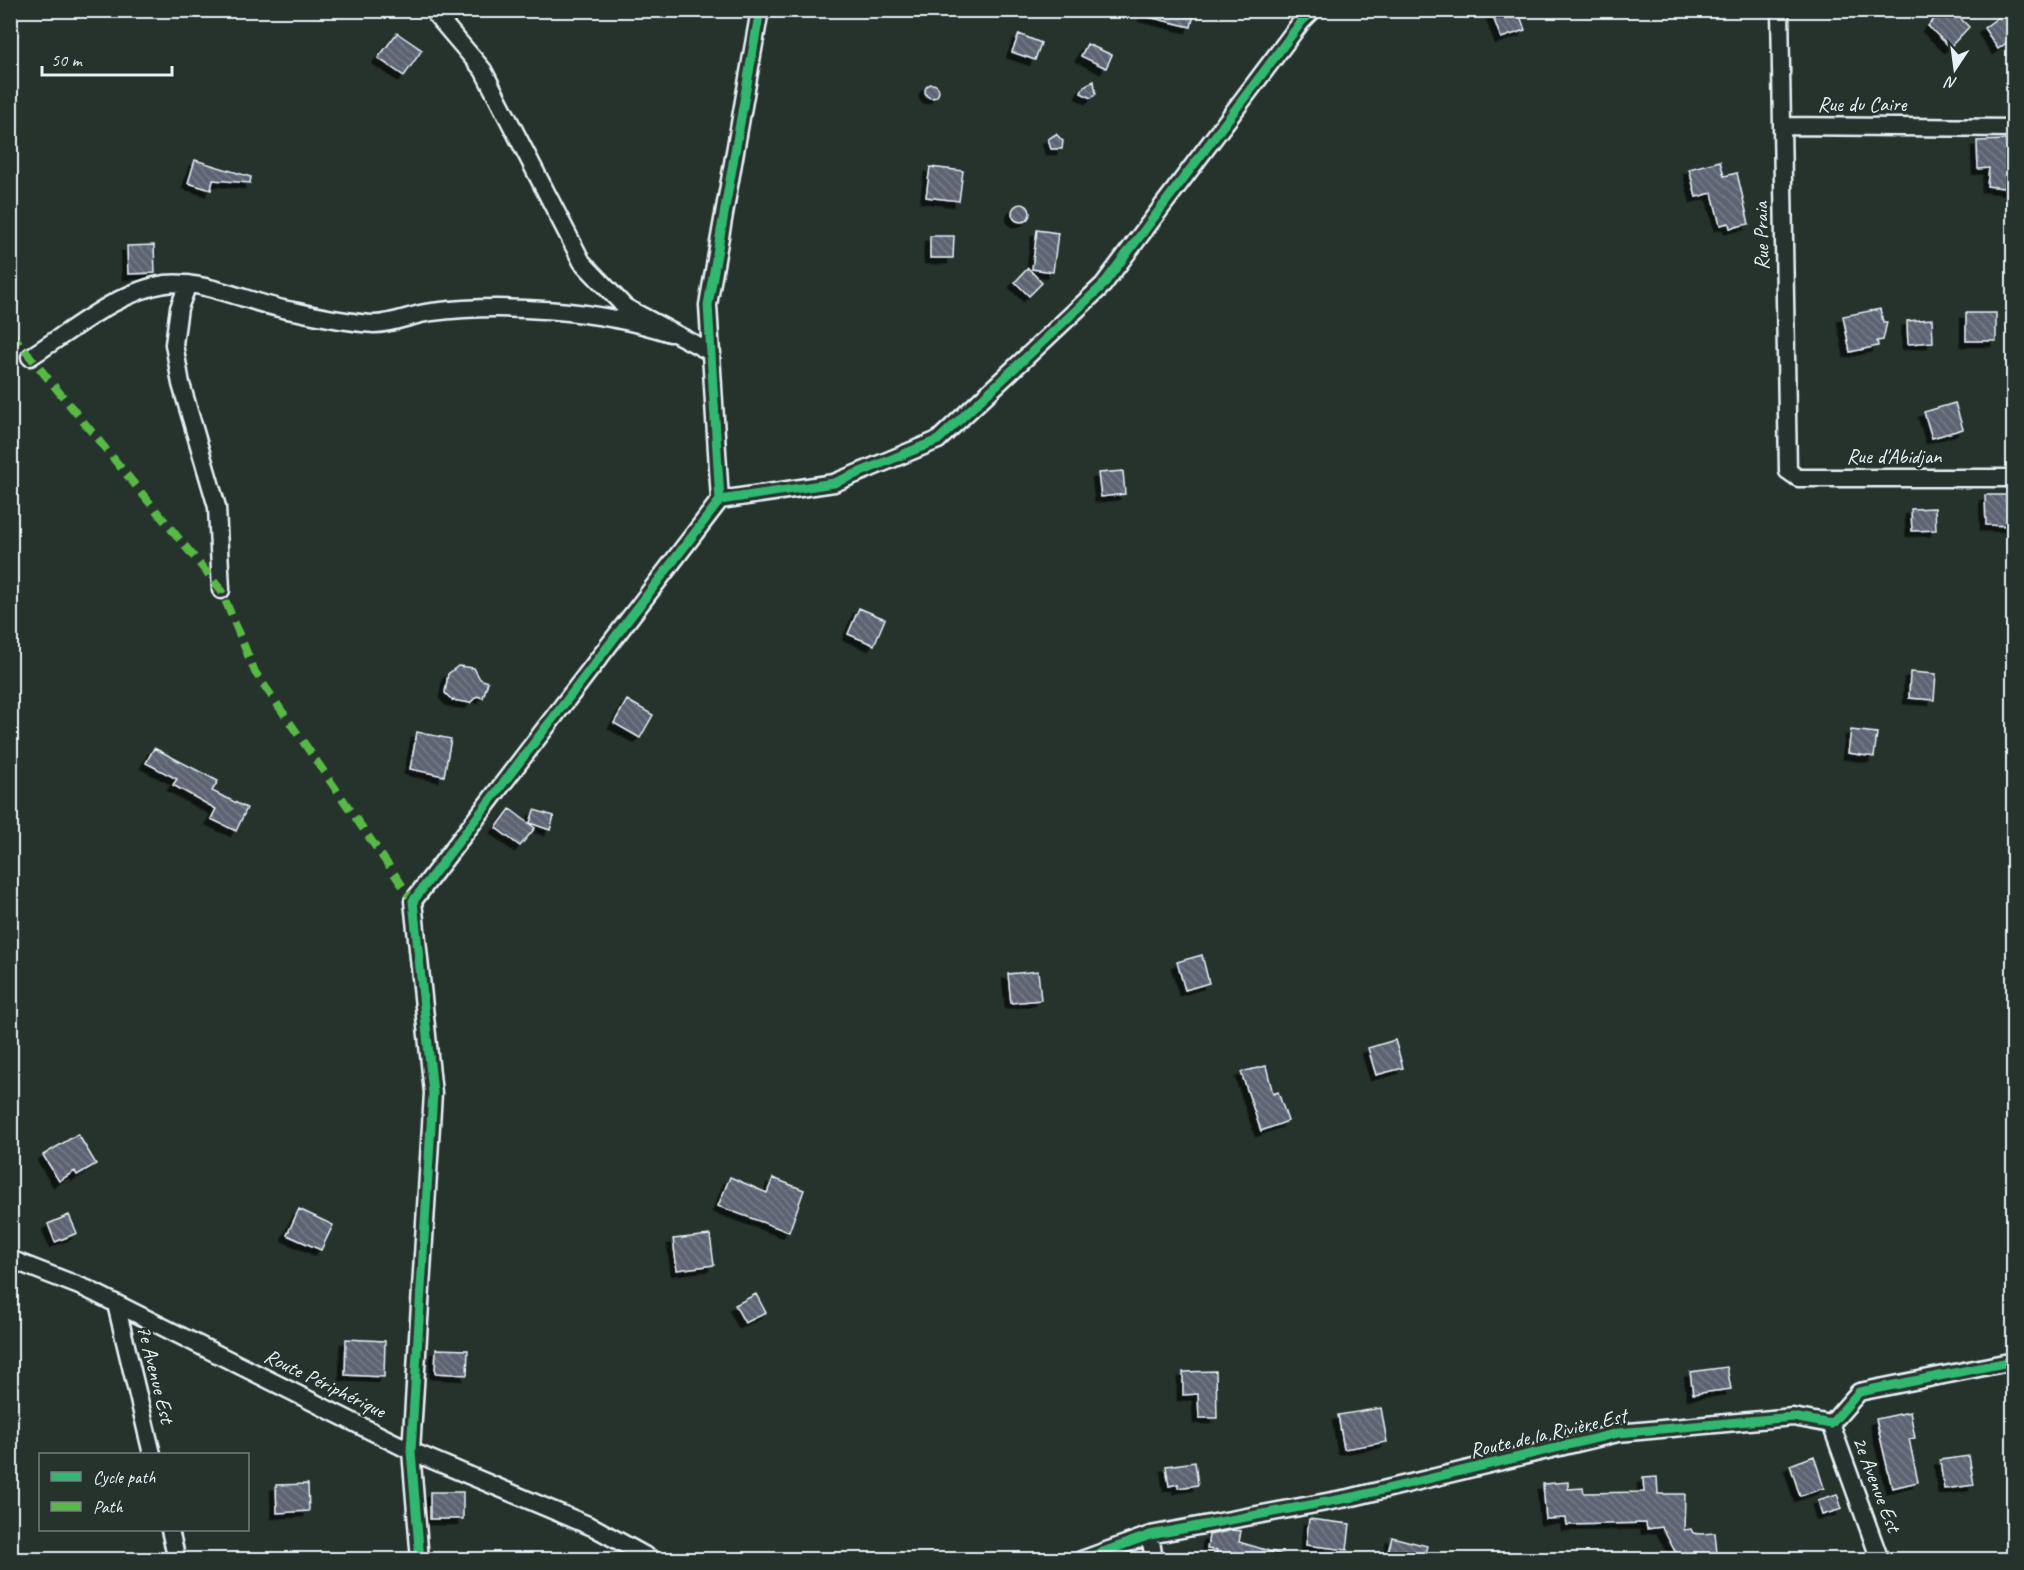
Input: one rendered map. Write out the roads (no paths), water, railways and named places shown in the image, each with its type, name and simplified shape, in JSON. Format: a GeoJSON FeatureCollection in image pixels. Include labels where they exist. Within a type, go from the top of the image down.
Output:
{"type":"FeatureCollection","features":[{"type":"Feature","properties":{"kind":"street"},"geometry":{"type":"LineString","coordinates":[[432,10],[483,70],[582,262],[625,308],[712,353]]}},
{"type":"Feature","properties":{"kind":"street"},"geometry":{"type":"LineString","coordinates":[[420,1560],[411,1451],[433,1093],[413,900],[720,500],[708,305],[760,10]]}},
{"type":"Feature","properties":{"kind":"street"},"geometry":{"type":"LineString","coordinates":[[720,500],[834,483],[938,440],[1103,285],[1312,10]]}},
{"type":"Feature","properties":{"kind":"street","name":"Rue Praia"},"geometry":{"type":"LineString","coordinates":[[1780,10],[1786,460]]}},
{"type":"Feature","properties":{"kind":"street","name":"Rue du Caire"},"geometry":{"type":"LineString","coordinates":[[1782,126],[2013,128]]}},
{"type":"Feature","properties":{"kind":"street"},"geometry":{"type":"LineString","coordinates":[[30,357],[123,297],[164,284],[188,284],[291,311],[375,324],[430,312],[545,311],[589,314],[633,321],[670,333]]}},
{"type":"Feature","properties":{"kind":"street"},"geometry":{"type":"LineString","coordinates":[[188,284],[179,308],[174,344],[181,384],[217,507],[221,590]]}},
{"type":"Feature","properties":{"kind":"street","name":"Rue d'Abidjan"},"geometry":{"type":"LineString","coordinates":[[1786,460],[1788,471],[1798,478],[2013,478]]}},
{"type":"Feature","properties":{"kind":"street","name":"Route Périphérique"},"geometry":{"type":"LineString","coordinates":[[10,1259],[116,1304],[411,1451],[595,1528],[653,1560]]}},
{"type":"Feature","properties":{"kind":"street","name":"7e Avenue Est"},"geometry":{"type":"LineString","coordinates":[[116,1304],[152,1453]]}},
{"type":"Feature","properties":{"kind":"street"},"geometry":{"type":"LineString","coordinates":[[1830,1424],[1859,1392],[2013,1361]]}},
{"type":"Feature","properties":{"kind":"street","name":"Route de la Rivière Est"},"geometry":{"type":"LineString","coordinates":[[1081,1560],[1150,1535],[1353,1497],[1618,1433],[1793,1417],[1830,1424]]}},
{"type":"Feature","properties":{"kind":"street","name":"2e Avenue Est"},"geometry":{"type":"LineString","coordinates":[[1830,1424],[1880,1560]]}},
{"type":"Feature","properties":{"kind":"street"},"geometry":{"type":"LineString","coordinates":[[170,1531],[177,1560]]}},
{"type":"Feature","properties":{"kind":"street"},"geometry":{"type":"LineString","coordinates":[[1150,1535],[1154,1560]]}}]}
